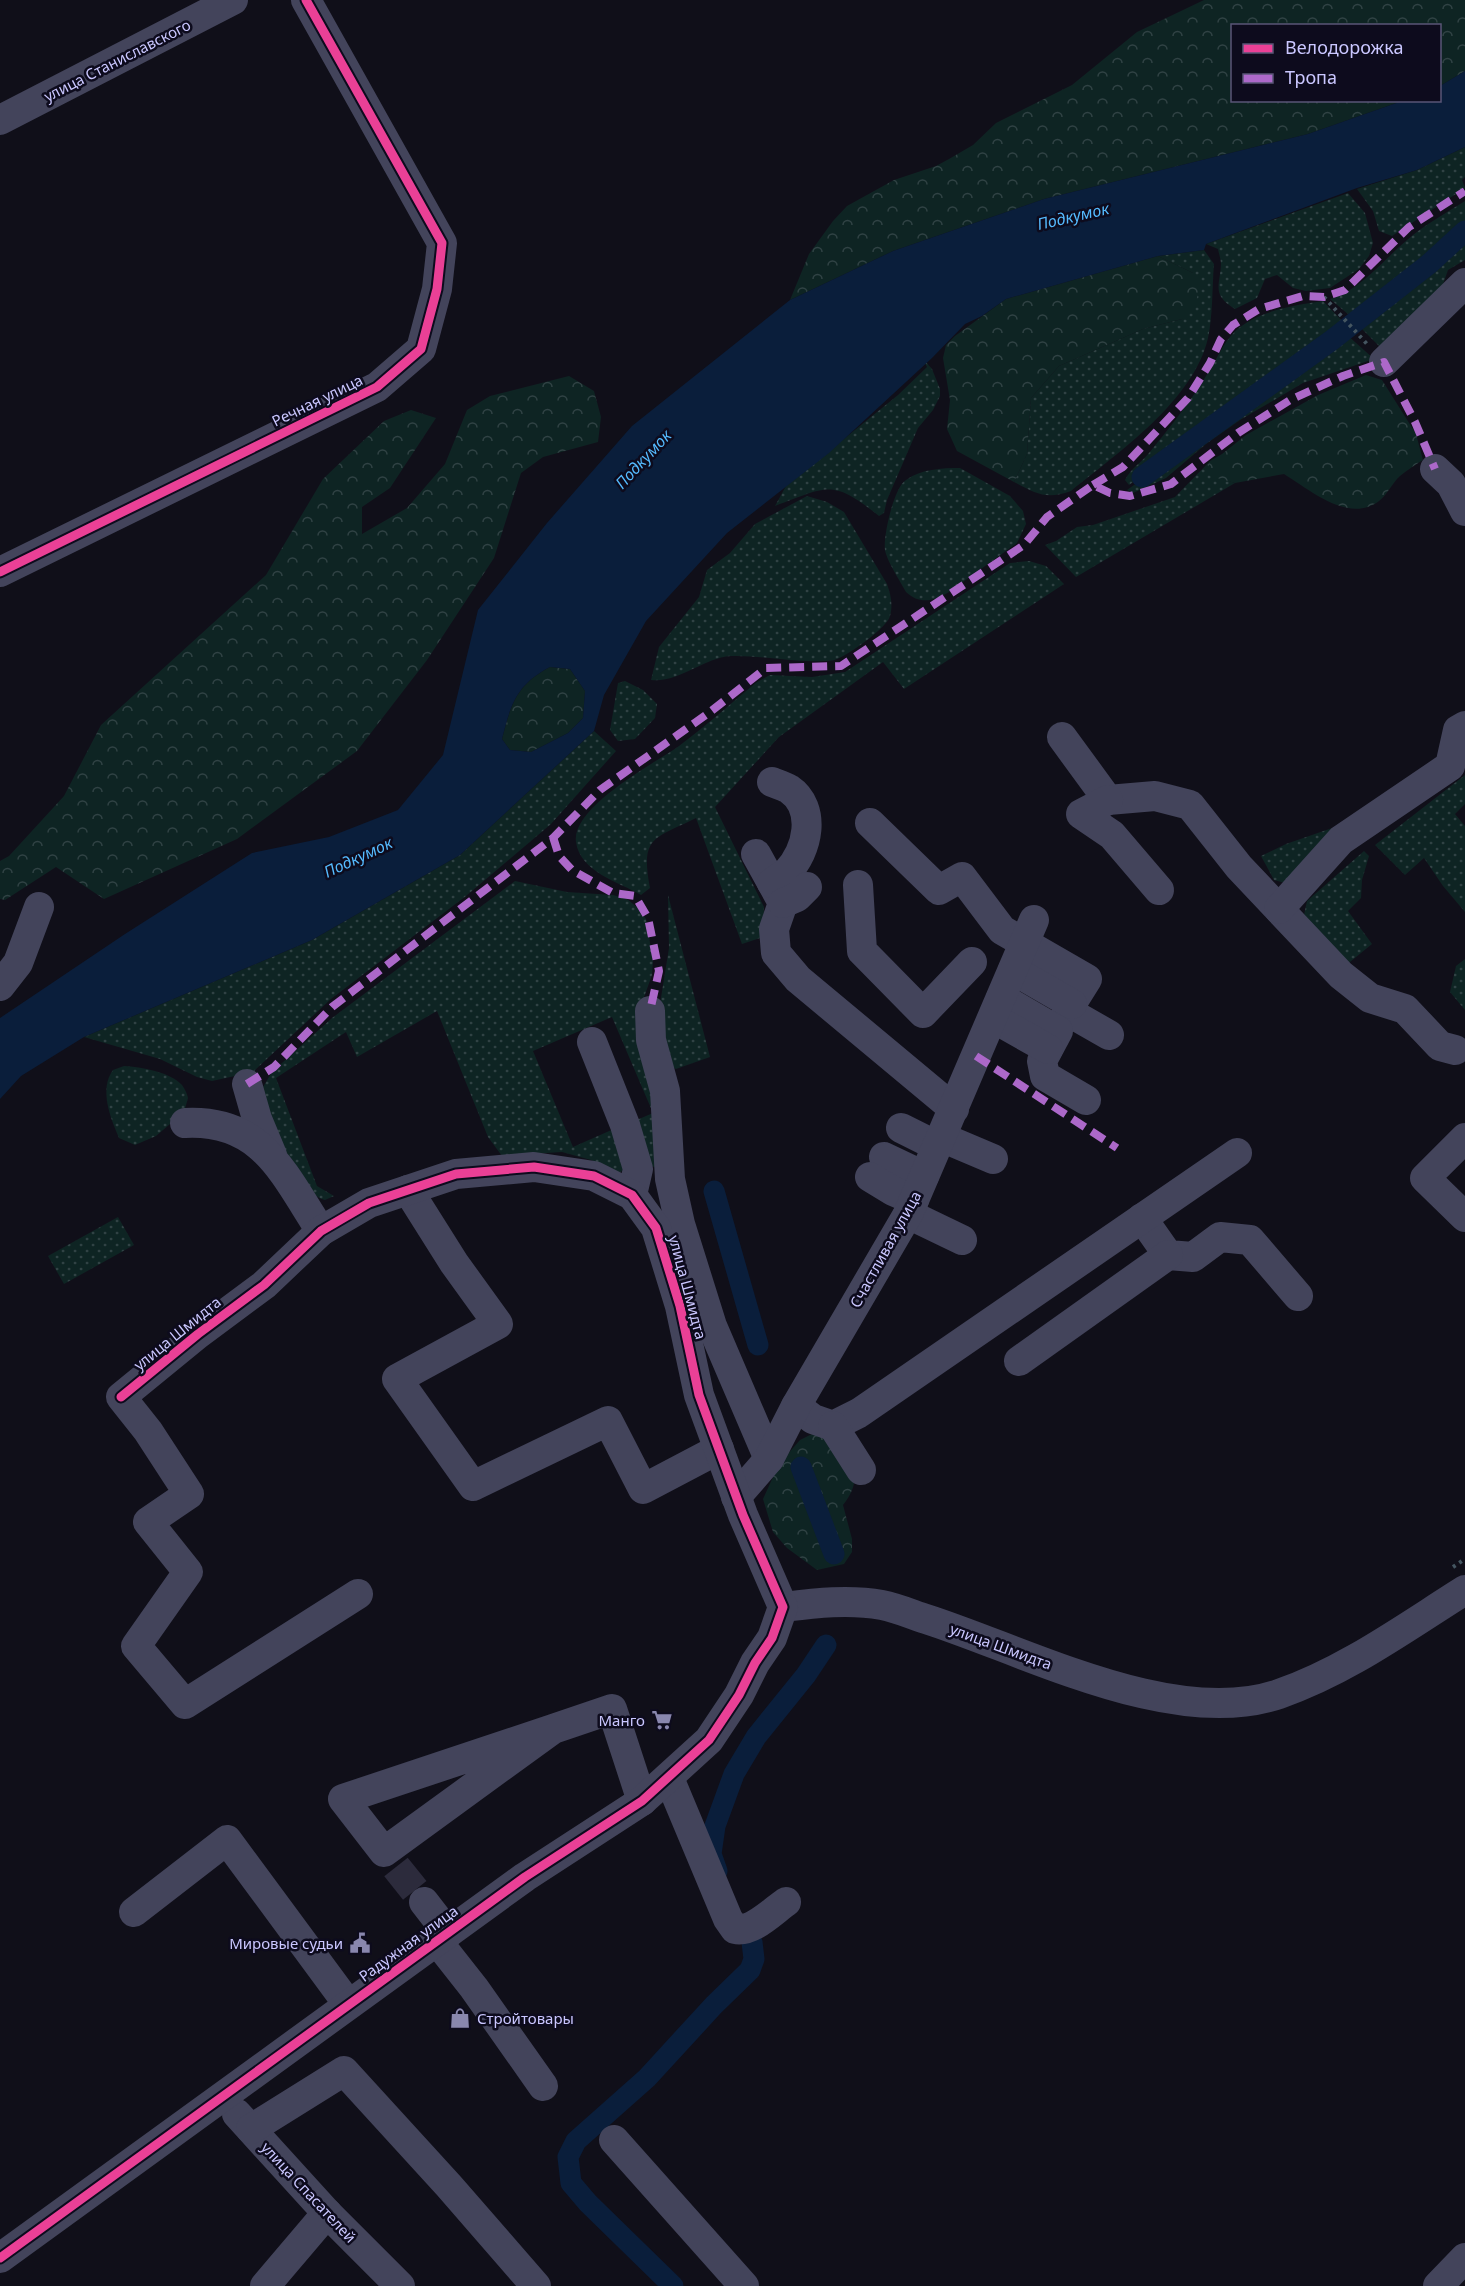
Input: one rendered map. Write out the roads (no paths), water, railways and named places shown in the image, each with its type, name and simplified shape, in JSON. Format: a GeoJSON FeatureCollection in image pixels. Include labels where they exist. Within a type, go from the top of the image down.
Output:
{"type":"FeatureCollection","features":[{"type":"Feature","properties":{"kind":"street","name":"улица Станиславского"},"geometry":{"type":"LineString","coordinates":[[0,120],[233,0]]}},
{"type":"Feature","properties":{"kind":"street","name":"Речная улица"},"geometry":{"type":"LineString","coordinates":[[0,572],[377,387],[421,349],[436,289],[442,243],[306,0]]}},
{"type":"Feature","properties":{"kind":"street"},"geometry":{"type":"LineString","coordinates":[[1384,362],[1465,283]]}},
{"type":"Feature","properties":{"kind":"street"},"geometry":{"type":"LineString","coordinates":[[1435,469],[1452,484],[1465,511]]}},
{"type":"Feature","properties":{"kind":"street"},"geometry":{"type":"LineString","coordinates":[[1279,909],[1341,840],[1450,766],[1458,730],[1465,726]]}},
{"type":"Feature","properties":{"kind":"street"},"geometry":{"type":"LineString","coordinates":[[1062,737],[1108,800]]}},
{"type":"Feature","properties":{"kind":"street"},"geometry":{"type":"LineString","coordinates":[[772,782],[790,790],[800,801],[806,812],[808,825],[798,857],[787,871],[787,891],[774,929],[776,953],[798,979],[966,1100]]}},
{"type":"Feature","properties":{"kind":"street"},"geometry":{"type":"LineString","coordinates":[[1159,890],[1112,836],[1081,814],[1108,800],[1155,796],[1190,805],[1239,867],[1341,975],[1370,998],[1405,1009],[1440,1046],[1462,1051]]}},
{"type":"Feature","properties":{"kind":"street"},"geometry":{"type":"LineString","coordinates":[[870,823],[939,890],[962,877],[1002,930],[1030,931],[1060,965],[1092,980],[1067,1011],[1109,1035]]}},
{"type":"Feature","properties":{"kind":"street"},"geometry":{"type":"LineString","coordinates":[[756,855],[787,891]]}},
{"type":"Feature","properties":{"kind":"street"},"geometry":{"type":"LineString","coordinates":[[858,885],[862,951],[923,1013],[970,959],[1003,994],[1048,1049],[1042,1061],[1045,1076],[1086,1100]]}},
{"type":"Feature","properties":{"kind":"street"},"geometry":{"type":"LineString","coordinates":[[0,986],[18,963],[39,907]]}},
{"type":"Feature","properties":{"kind":"street","name":"Счастливая улица"},"geometry":{"type":"LineString","coordinates":[[736,1497],[769,1459],[796,1406],[915,1196],[939,1142],[966,1100],[1003,994],[1030,931]]}},
{"type":"Feature","properties":{"kind":"street"},"geometry":{"type":"LineString","coordinates":[[1003,994],[1072,1004]]}},
{"type":"Feature","properties":{"kind":"street"},"geometry":{"type":"LineString","coordinates":[[651,1011],[651,1040],[665,1091],[670,1179],[680,1224],[712,1326],[769,1459]]}},
{"type":"Feature","properties":{"kind":"street"},"geometry":{"type":"LineString","coordinates":[[592,1042],[625,1125],[638,1169],[632,1195]]}},
{"type":"Feature","properties":{"kind":"street"},"geometry":{"type":"LineString","coordinates":[[247,1084],[256,1119],[273,1160]]}},
{"type":"Feature","properties":{"kind":"street"},"geometry":{"type":"LineString","coordinates":[[185,1123],[205,1122],[254,1139],[273,1160],[321,1231]]}},
{"type":"Feature","properties":{"kind":"street"},"geometry":{"type":"LineString","coordinates":[[900,1128],[993,1159]]}},
{"type":"Feature","properties":{"kind":"street"},"geometry":{"type":"LineString","coordinates":[[1465,1138],[1425,1178],[1465,1217]]}},
{"type":"Feature","properties":{"kind":"street"},"geometry":{"type":"LineString","coordinates":[[833,1426],[859,1413],[1237,1153]]}},
{"type":"Feature","properties":{"kind":"street","name":"улица Шмидта"},"geometry":{"type":"LineString","coordinates":[[357,1594],[185,1704],[136,1646],[188,1572],[148,1522],[189,1494],[148,1431],[121,1397],[198,1334],[264,1285],[321,1231],[369,1203],[456,1174],[534,1167],[594,1176],[632,1195],[656,1228],[680,1306],[699,1395],[736,1497],[783,1607],[823,1602],[883,1605],[974,1634],[1050,1665],[1121,1688],[1189,1703],[1233,1702],[1278,1694],[1327,1674],[1385,1641],[1465,1590]]}},
{"type":"Feature","properties":{"kind":"street"},"geometry":{"type":"LineString","coordinates":[[877,1167],[893,1191],[915,1196],[962,1240]]}},
{"type":"Feature","properties":{"kind":"street"},"geometry":{"type":"LineString","coordinates":[[408,1190],[454,1263],[498,1324],[397,1379],[473,1486],[608,1421],[643,1489],[718,1449]]}},
{"type":"Feature","properties":{"kind":"street"},"geometry":{"type":"LineString","coordinates":[[1142,1218],[1168,1255]]}},
{"type":"Feature","properties":{"kind":"street"},"geometry":{"type":"LineString","coordinates":[[1019,1361],[1168,1255],[1192,1257],[1220,1237],[1250,1240],[1298,1296]]}},
{"type":"Feature","properties":{"kind":"street"},"geometry":{"type":"LineString","coordinates":[[796,1406],[813,1419],[833,1426],[861,1470]]}},
{"type":"Feature","properties":{"kind":"street","name":"Радужная улица"},"geometry":{"type":"LineString","coordinates":[[0,2258],[525,1877],[642,1801],[709,1740],[739,1695],[754,1664],[772,1638],[783,1607]]}},
{"type":"Feature","properties":{"kind":"street"},"geometry":{"type":"LineString","coordinates":[[553,1730],[390,1860],[344,1799],[612,1709],[642,1801]]}},
{"type":"Feature","properties":{"kind":"street"},"geometry":{"type":"LineString","coordinates":[[669,1778],[728,1918],[735,1929],[740,1930],[753,1925],[786,1902]]}},
{"type":"Feature","properties":{"kind":"street"},"geometry":{"type":"LineString","coordinates":[[134,1912],[227,1840],[348,2004]]}},
{"type":"Feature","properties":{"kind":"street"},"geometry":{"type":"LineString","coordinates":[[424,1902],[442,1937],[474,1988],[543,2086]]}},
{"type":"Feature","properties":{"kind":"street"},"geometry":{"type":"LineString","coordinates":[[251,2128],[344,2071],[536,2286]]}},
{"type":"Feature","properties":{"kind":"street","name":"улица Спасателей"},"geometry":{"type":"LineString","coordinates":[[221,2096],[327,2213],[400,2286]]}},
{"type":"Feature","properties":{"kind":"street"},"geometry":{"type":"LineString","coordinates":[[614,2140],[744,2286]]}},
{"type":"Feature","properties":{"kind":"street"},"geometry":{"type":"LineString","coordinates":[[265,2286],[327,2213]]}},
{"type":"Feature","properties":{"kind":"street"},"geometry":{"type":"LineString","coordinates":[[1438,2286],[1464,2260]]}},
{"type":"Feature","properties":{"kind":"water","name":"Подкумок"},"geometry":{"type":"Polygon","coordinates":[[[1465,71],[1465,147],[1417,170],[1357,188],[1206,244],[1204,250],[1158,256],[1006,299],[982,316],[965,324],[932,358],[829,453],[727,533],[646,621],[604,695],[594,731],[460,855],[312,940],[84,1037],[21,1076],[0,1099],[0,1018],[125,934],[252,853],[329,837],[398,810],[443,755],[478,610],[547,523],[632,426],[790,300],[893,251],[1044,199],[1308,134],[1399,102],[1441,102],[1441,85],[1465,71]],[[550,667],[522,688],[512,706],[502,739],[510,750],[531,752],[568,733],[583,718],[585,691],[570,669],[550,667]]]}},
{"type":"Feature","properties":{"kind":"waterway"},"geometry":{"type":"LineString","coordinates":[[1142,477],[1332,340],[1429,264],[1465,231]]}},
{"type":"Feature","properties":{"kind":"waterway"},"geometry":{"type":"LineString","coordinates":[[714,1191],[758,1345]]}},
{"type":"Feature","properties":{"kind":"waterway"},"geometry":{"type":"LineString","coordinates":[[801,1467],[834,1554]]}},
{"type":"Feature","properties":{"kind":"waterway"},"geometry":{"type":"LineString","coordinates":[[717,1871],[711,1854],[715,1826],[734,1774],[756,1737],[806,1675],[826,1645]]}},
{"type":"Feature","properties":{"kind":"waterway"},"geometry":{"type":"LineString","coordinates":[[673,2286],[588,2203],[571,2183],[568,2157],[576,2141],[647,2078],[714,2005],[750,1970],[754,1959],[752,1942]]}},
{"type":"Feature","properties":{"kind":"tunnel"},"geometry":{"type":"LineString","coordinates":[[396,1867],[424,1902]]}},
{"type":"Feature","properties":{"kind":"place","name":"Манго"},"geometry":{"type":"Point","coordinates":[662,1720]}},
{"type":"Feature","properties":{"kind":"place","name":"Мировые судьи"},"geometry":{"type":"Point","coordinates":[360,1943]}},
{"type":"Feature","properties":{"kind":"place","name":"Стройтовары"},"geometry":{"type":"Point","coordinates":[460,2018]}}]}
